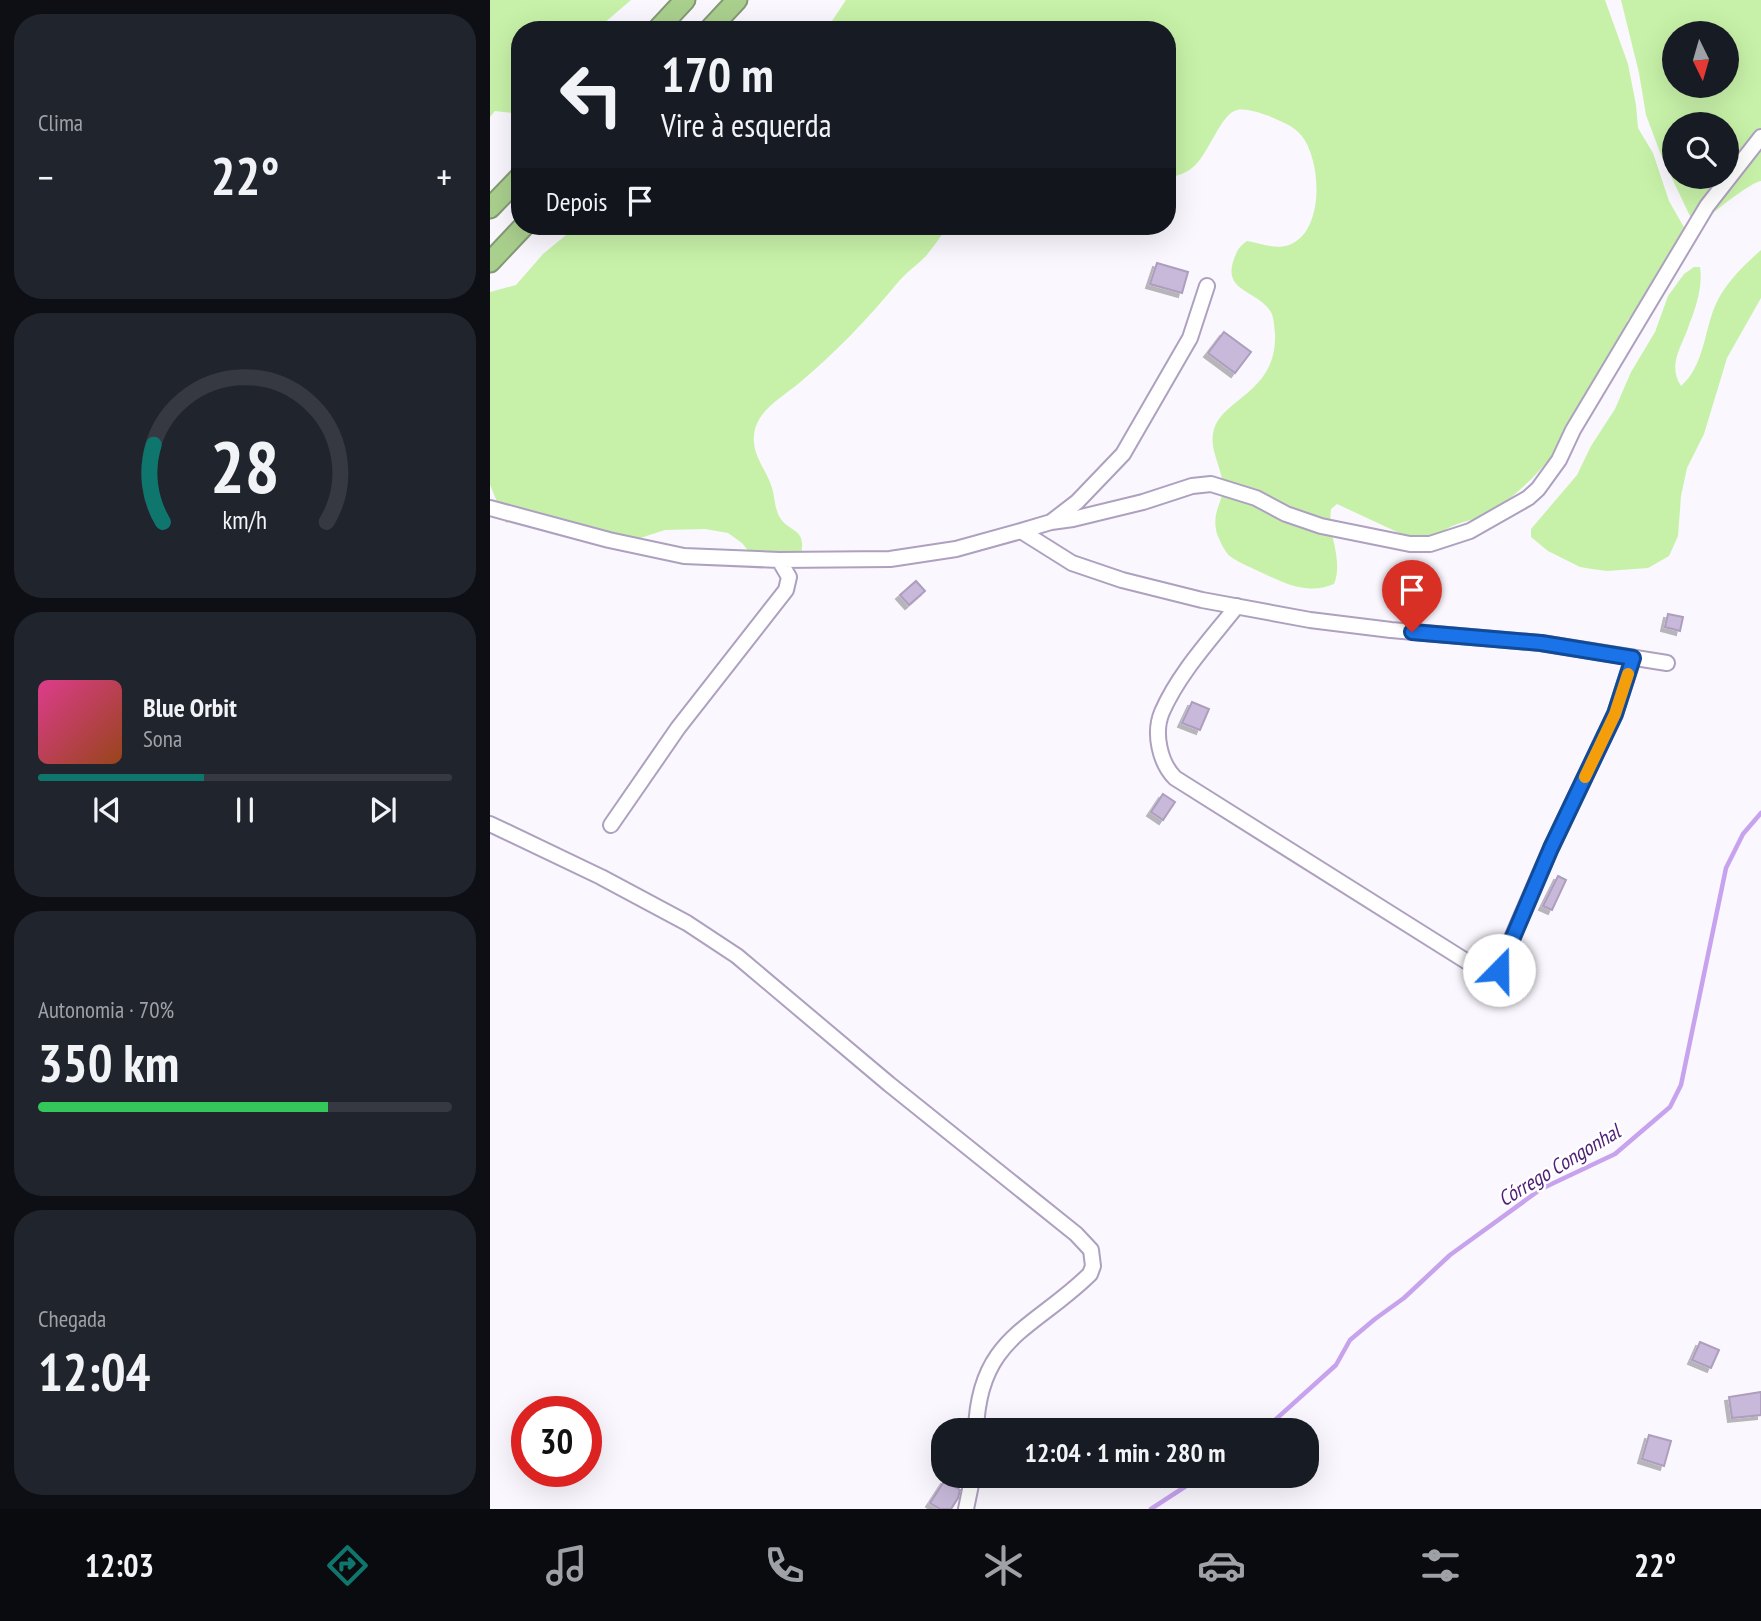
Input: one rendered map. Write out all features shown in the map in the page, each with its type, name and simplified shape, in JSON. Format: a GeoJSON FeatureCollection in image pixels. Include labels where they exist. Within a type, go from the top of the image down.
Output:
{"type":"FeatureCollection","features":[{"type":"Feature","properties":{"kind":"highway"},"geometry":{"type":"LineString","coordinates":[[665,21],[685,0]]}},
{"type":"Feature","properties":{"kind":"highway"},"geometry":{"type":"LineString","coordinates":[[717,21],[737,0]]}},
{"type":"Feature","properties":{"kind":"highway"},"geometry":{"type":"LineString","coordinates":[[490,208],[511,186]]}},
{"type":"Feature","properties":{"kind":"highway"},"geometry":{"type":"LineString","coordinates":[[490,262],[516,235]]}},
{"type":"Feature","properties":{"kind":"street"},"geometry":{"type":"LineString","coordinates":[[490,508],[609,540],[684,556],[779,560],[890,559],[956,549],[1051,522],[1143,502],[1192,485],[1211,484],[1246,495],[1286,514],[1321,526],[1410,544],[1437,543],[1461,535],[1504,513],[1528,498],[1546,479],[1707,206],[1761,137]]}},
{"type":"Feature","properties":{"kind":"street"},"geometry":{"type":"LineString","coordinates":[[1051,522],[1077,502],[1122,454],[1190,338],[1208,285]]}},
{"type":"Feature","properties":{"kind":"street"},"geometry":{"type":"LineString","coordinates":[[1021,531],[1061,557],[1079,565],[1133,583],[1202,600],[1310,620],[1391,631],[1541,643],[1667,663]]}},
{"type":"Feature","properties":{"kind":"street"},"geometry":{"type":"LineString","coordinates":[[611,825],[678,727],[786,590],[789,577],[779,560]]}},
{"type":"Feature","properties":{"kind":"street"},"geometry":{"type":"LineString","coordinates":[[1237,606],[1199,654],[1162,713],[1159,735],[1163,761],[1168,770],[1175,778],[1485,973],[1492,974],[1499,970],[1551,848],[1615,714],[1633,658]]}},
{"type":"Feature","properties":{"kind":"street"},"geometry":{"type":"LineString","coordinates":[[490,824],[601,877],[687,923],[737,956],[889,1084],[1052,1213],[1091,1250],[1093,1266],[1090,1274],[1018,1331],[1000,1350],[983,1382],[976,1418]]}},
{"type":"Feature","properties":{"kind":"street"},"geometry":{"type":"LineString","coordinates":[[966,1509],[970,1488]]}},
{"type":"Feature","properties":{"kind":"green space"},"geometry":{"type":"Polygon","coordinates":[[[490,0],[631,0],[606,21],[511,21],[511,113],[495,111],[490,117],[490,0]]]}},
{"type":"Feature","properties":{"kind":"green space"},"geometry":{"type":"Polygon","coordinates":[[[846,0],[1605,0],[1628,64],[1638,128],[1653,153],[1662,180],[1662,189],[1665,189],[1685,229],[1647,296],[1627,321],[1627,330],[1585,407],[1554,454],[1535,475],[1490,512],[1445,530],[1441,542],[1412,539],[1337,504],[1331,509],[1330,518],[1337,575],[1334,584],[1324,587],[1314,589],[1294,586],[1237,561],[1223,547],[1217,534],[1215,519],[1223,486],[1213,434],[1217,422],[1225,412],[1258,383],[1267,370],[1273,354],[1275,333],[1271,312],[1233,279],[1233,262],[1236,253],[1247,241],[1284,246],[1301,238],[1314,211],[1316,177],[1313,161],[1308,146],[1291,126],[1249,110],[1237,110],[1225,119],[1198,162],[1176,175],[1176,21],[832,21],[846,0]]]}},
{"type":"Feature","properties":{"kind":"green space"},"geometry":{"type":"Polygon","coordinates":[[[1621,0],[1761,0],[1761,181],[1740,193],[1701,224],[1693,222],[1677,189],[1739,189],[1739,112],[1662,112],[1662,157],[1646,115],[1621,0]]]}},
{"type":"Feature","properties":{"kind":"green space"},"geometry":{"type":"Polygon","coordinates":[[[566,235],[941,235],[926,256],[902,278],[851,335],[812,372],[770,406],[759,419],[754,435],[757,455],[771,485],[779,516],[801,539],[801,554],[751,554],[728,533],[705,529],[665,530],[634,540],[577,541],[553,526],[520,519],[506,523],[490,485],[490,292],[516,285],[543,254],[566,235]]]}},
{"type":"Feature","properties":{"kind":"green space"},"geometry":{"type":"Polygon","coordinates":[[[1761,250],[1761,298],[1727,358],[1704,434],[1687,468],[1681,496],[1678,536],[1669,556],[1648,568],[1607,571],[1580,567],[1548,551],[1531,537],[1531,529],[1577,475],[1655,332],[1668,296],[1684,274],[1694,267],[1700,267],[1698,296],[1677,356],[1675,370],[1681,386],[1689,378],[1699,359],[1719,298],[1735,275],[1761,250]]]}},
{"type":"Feature","properties":{"kind":"building"},"geometry":{"type":"Polygon","coordinates":[[[1157,263],[1188,272],[1182,293],[1150,284],[1157,263]]]}},
{"type":"Feature","properties":{"kind":"building"},"geometry":{"type":"Polygon","coordinates":[[[1224,332],[1251,352],[1235,373],[1208,353],[1224,332]]]}},
{"type":"Feature","properties":{"kind":"building"},"geometry":{"type":"Polygon","coordinates":[[[916,581],[925,591],[909,605],[900,595],[916,581]]]}},
{"type":"Feature","properties":{"kind":"building"},"geometry":{"type":"Polygon","coordinates":[[[1668,614],[1683,617],[1680,631],[1665,627],[1668,614]]]}},
{"type":"Feature","properties":{"kind":"building"},"geometry":{"type":"Polygon","coordinates":[[[1192,702],[1209,709],[1200,730],[1182,723],[1192,702]]]}},
{"type":"Feature","properties":{"kind":"building"},"geometry":{"type":"Polygon","coordinates":[[[1163,794],[1175,802],[1163,820],[1151,812],[1163,794]]]}},
{"type":"Feature","properties":{"kind":"building"},"geometry":{"type":"Polygon","coordinates":[[[1558,876],[1566,880],[1552,910],[1543,906],[1558,876]]]}},
{"type":"Feature","properties":{"kind":"building"},"geometry":{"type":"Polygon","coordinates":[[[1700,1342],[1719,1350],[1711,1368],[1692,1360],[1700,1342]]]}},
{"type":"Feature","properties":{"kind":"building"},"geometry":{"type":"Polygon","coordinates":[[[1761,1392],[1761,1415],[1732,1418],[1729,1397],[1761,1392]]]}},
{"type":"Feature","properties":{"kind":"building"},"geometry":{"type":"Polygon","coordinates":[[[1649,1435],[1671,1441],[1664,1466],[1642,1459],[1649,1435]]]}},
{"type":"Feature","properties":{"kind":"building"},"geometry":{"type":"Polygon","coordinates":[[[940,1488],[960,1490],[951,1509],[940,1509],[930,1503],[940,1488]]]}},
{"type":"Feature","properties":{"kind":"waterway","name":"Córrego Congonhal"},"geometry":{"type":"LineString","coordinates":[[1277,1418],[1336,1365],[1350,1340],[1404,1298],[1450,1255],[1541,1189],[1615,1154],[1670,1107],[1681,1085],[1726,868],[1743,834],[1761,813]]}},
{"type":"Feature","properties":{"kind":"waterway","name":"Córrego Congonhal"},"geometry":{"type":"LineString","coordinates":[[1151,1509],[1183,1488]]}},
{"type":"Feature","properties":{"kind":"slow traffic"},"geometry":{"type":"LineString","coordinates":[[1585,777],[1615,714],[1628,674]]}},
{"type":"Feature","properties":{"kind":"route"},"geometry":{"type":"LineString","coordinates":[[1412,632],[1541,643],[1633,658],[1615,714],[1551,848],[1499,970]]}}]}
